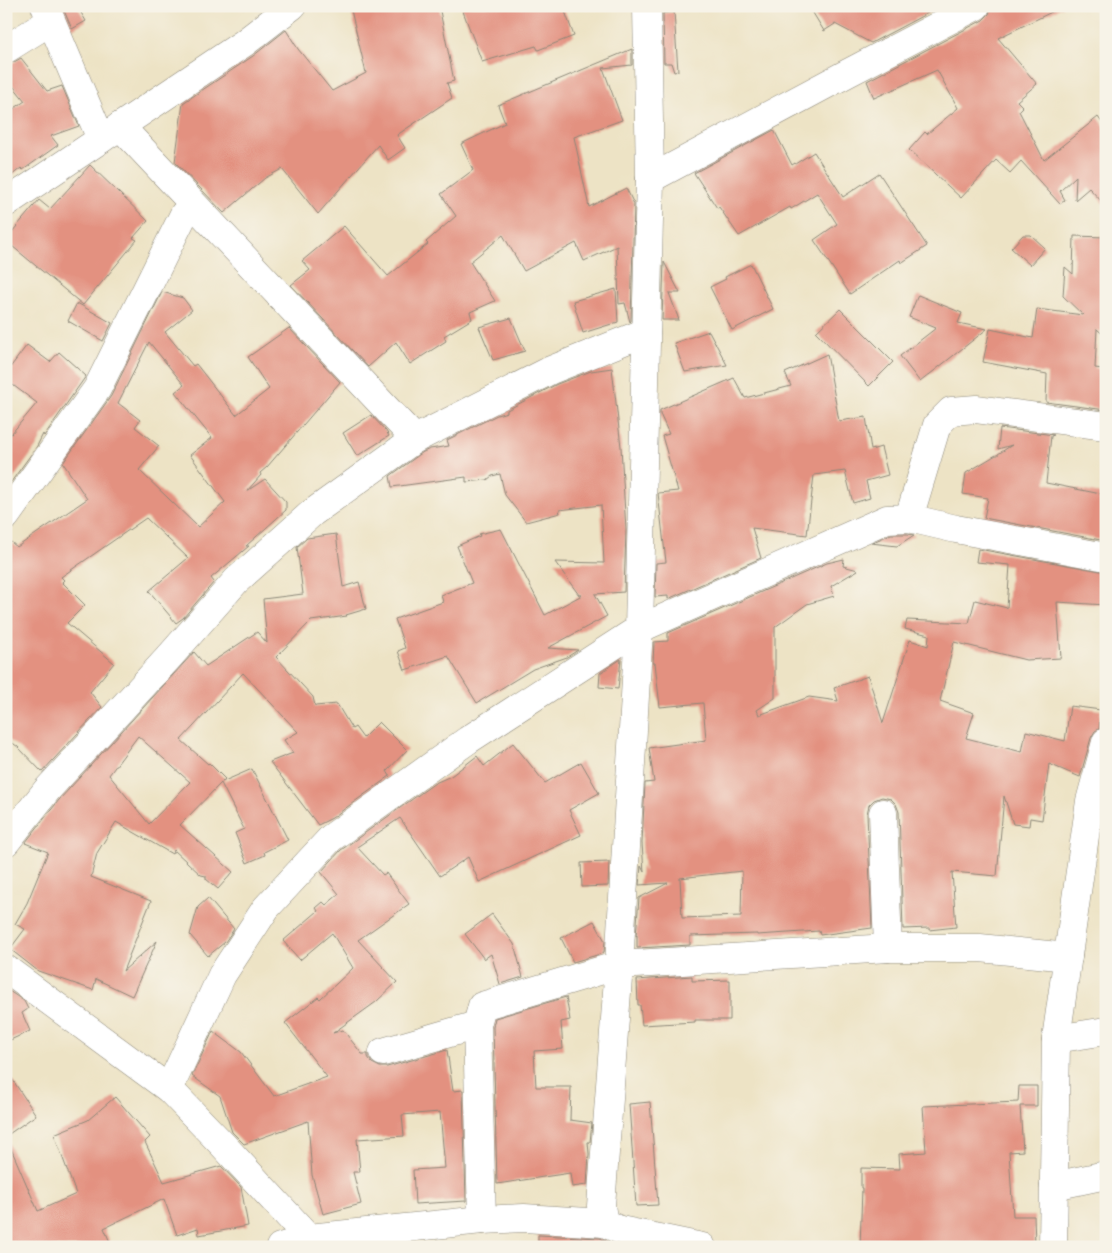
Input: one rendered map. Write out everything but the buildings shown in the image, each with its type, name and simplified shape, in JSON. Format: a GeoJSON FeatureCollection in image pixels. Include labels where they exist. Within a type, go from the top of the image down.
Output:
{"type":"FeatureCollection","features":[{"type":"Feature","properties":{"kind":"street"},"geometry":{"type":"LineString","coordinates":[[6,202],[244,43],[292,6]]}},
{"type":"Feature","properties":{"kind":"street"},"geometry":{"type":"LineString","coordinates":[[604,1223],[601,1206],[619,965],[638,629],[650,179],[647,6]]}},
{"type":"Feature","properties":{"kind":"street"},"geometry":{"type":"LineString","coordinates":[[650,179],[976,6]]}},
{"type":"Feature","properties":{"kind":"street"},"geometry":{"type":"LineString","coordinates":[[6,49],[48,14],[110,133],[415,439]]}},
{"type":"Feature","properties":{"kind":"street"},"geometry":{"type":"LineString","coordinates":[[6,516],[97,389],[184,214]]}},
{"type":"Feature","properties":{"kind":"street"},"geometry":{"type":"LineString","coordinates":[[6,842],[47,790],[236,581],[312,513],[415,439],[551,370],[646,332]]}},
{"type":"Feature","properties":{"kind":"street"},"geometry":{"type":"LineString","coordinates":[[909,518],[937,425],[951,411],[976,409],[1106,426]]}},
{"type":"Feature","properties":{"kind":"street"},"geometry":{"type":"LineString","coordinates":[[169,1089],[222,975],[266,908],[331,838],[468,740],[638,629],[887,519],[909,518],[956,529],[1106,557]]}},
{"type":"Feature","properties":{"kind":"street"},"geometry":{"type":"LineString","coordinates":[[1053,1247],[1056,1039],[1068,957],[1098,800],[1106,742]]}},
{"type":"Feature","properties":{"kind":"street"},"geometry":{"type":"LineString","coordinates":[[882,813],[888,948]]}},
{"type":"Feature","properties":{"kind":"street"},"geometry":{"type":"LineString","coordinates":[[482,1220],[477,1024],[482,1006],[619,965],[888,948],[980,948],[1068,957]]}},
{"type":"Feature","properties":{"kind":"street"},"geometry":{"type":"LineString","coordinates":[[6,970],[169,1089],[309,1238]]}},
{"type":"Feature","properties":{"kind":"street"},"geometry":{"type":"LineString","coordinates":[[383,1052],[477,1024]]}},
{"type":"Feature","properties":{"kind":"street"},"geometry":{"type":"LineString","coordinates":[[1056,1039],[1106,1031]]}},
{"type":"Feature","properties":{"kind":"street"},"geometry":{"type":"LineString","coordinates":[[1054,1186],[1106,1175]]}},
{"type":"Feature","properties":{"kind":"street"},"geometry":{"type":"LineString","coordinates":[[280,1247],[309,1238],[482,1220],[524,1218],[604,1223],[620,1230],[702,1247]]}}]}
